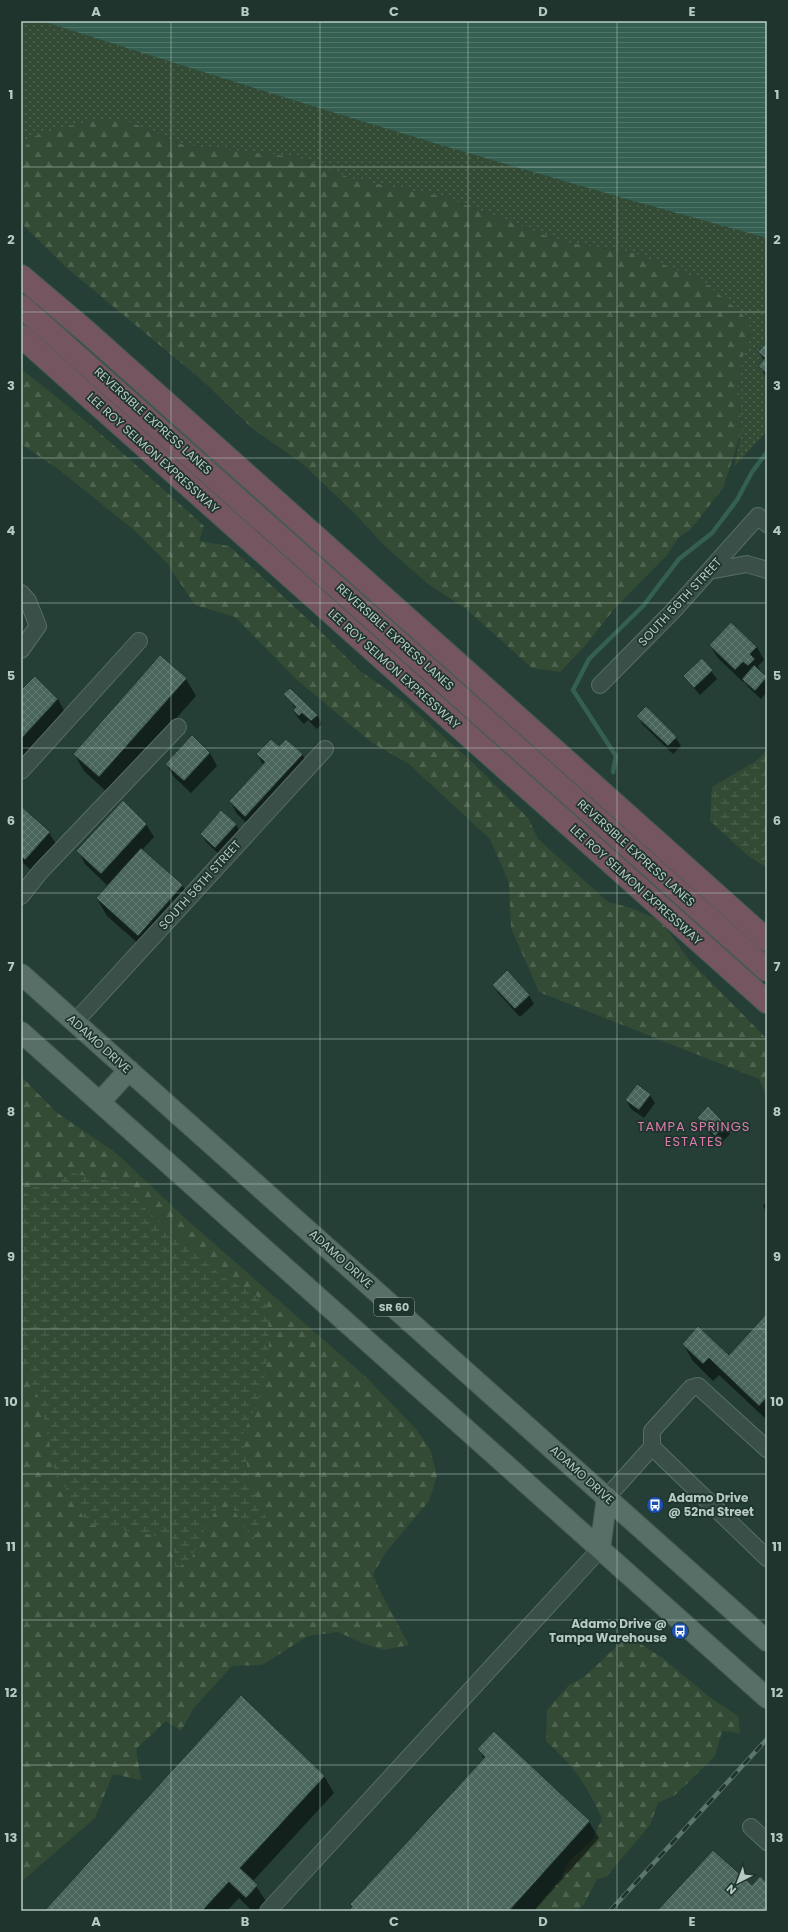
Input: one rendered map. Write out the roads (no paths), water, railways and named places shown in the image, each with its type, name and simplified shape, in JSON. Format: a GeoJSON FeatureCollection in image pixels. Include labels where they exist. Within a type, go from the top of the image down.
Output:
{"type":"FeatureCollection","features":[{"type":"Feature","properties":{"kind":"highway"},"geometry":{"type":"LineString","coordinates":[[21,276],[105,348],[767,940]]}},
{"type":"Feature","properties":{"kind":"highway","name":"REVERSIBLE EXPRESS LANES"},"geometry":{"type":"LineString","coordinates":[[21,306],[767,970]]}},
{"type":"Feature","properties":{"kind":"highway","name":"LEE ROY SELMON EXPRESSWAY"},"geometry":{"type":"LineString","coordinates":[[21,336],[767,1002]]}},
{"type":"Feature","properties":{"kind":"main road","name":"ADAMO DRIVE"},"geometry":{"type":"LineString","coordinates":[[21,974],[767,1641]]}},
{"type":"Feature","properties":{"kind":"main road"},"geometry":{"type":"LineString","coordinates":[[21,1032],[767,1698]]}},
{"type":"Feature","properties":{"kind":"main road"},"geometry":{"type":"LineString","coordinates":[[100,1102],[128,1070]]}},
{"type":"Feature","properties":{"kind":"main road"},"geometry":{"type":"LineString","coordinates":[[600,1549],[607,1497]]}},
{"type":"Feature","properties":{"kind":"street","name":"SOUTH 56TH STREET"},"geometry":{"type":"LineString","coordinates":[[600,685],[674,610],[709,571],[762,520]]}},
{"type":"Feature","properties":{"kind":"street"},"geometry":{"type":"LineString","coordinates":[[709,571],[747,564],[767,570]]}},
{"type":"Feature","properties":{"kind":"street"},"geometry":{"type":"LineString","coordinates":[[21,593],[28,601],[38,626],[21,650]]}},
{"type":"Feature","properties":{"kind":"street"},"geometry":{"type":"LineString","coordinates":[[21,771],[139,641]]}},
{"type":"Feature","properties":{"kind":"street"},"geometry":{"type":"LineString","coordinates":[[21,896],[40,872],[178,727]]}},
{"type":"Feature","properties":{"kind":"street","name":"SOUTH 56TH STREET"},"geometry":{"type":"LineString","coordinates":[[75,1022],[325,748]]}},
{"type":"Feature","properties":{"kind":"street"},"geometry":{"type":"LineString","coordinates":[[607,1497],[652,1447],[652,1431],[691,1388],[698,1386],[767,1449]]}},
{"type":"Feature","properties":{"kind":"street"},"geometry":{"type":"LineString","coordinates":[[652,1447],[767,1558]]}},
{"type":"Feature","properties":{"kind":"street"},"geometry":{"type":"LineString","coordinates":[[268,1911],[600,1549]]}},
{"type":"Feature","properties":{"kind":"street"},"geometry":{"type":"LineString","coordinates":[[751,1827],[767,1842]]}},
{"type":"Feature","properties":{"kind":"waterway"},"geometry":{"type":"LineString","coordinates":[[613,772],[616,756],[573,690],[589,659],[643,606],[679,559],[712,533],[737,500],[752,472],[767,452]]}},
{"type":"Feature","properties":{"kind":"railway"},"geometry":{"type":"LineString","coordinates":[[610,1911],[767,1739]]}},
{"type":"Feature","properties":{"kind":"place","name":"Adamo Drive @ 52nd Street"},"geometry":{"type":"Point","coordinates":[655,1505]}},
{"type":"Feature","properties":{"kind":"place","name":"Adamo Drive @ Tampa Warehouse"},"geometry":{"type":"Point","coordinates":[680,1631]}},
{"type":"Feature","properties":{"kind":"district","name":"TAMPA SPRINGS ESTATES"},"geometry":{"type":"Point","coordinates":[694,1134]}}]}
